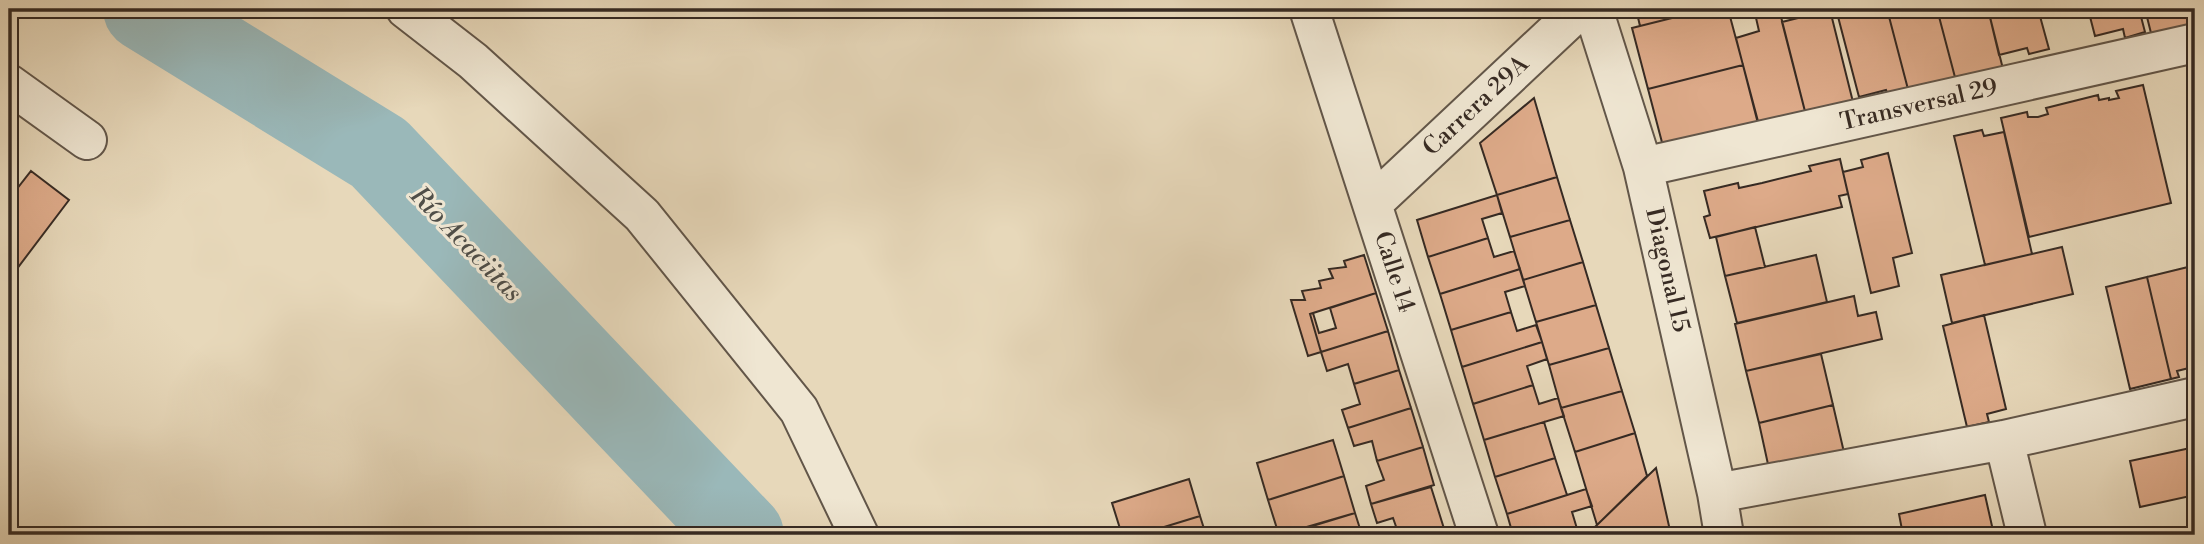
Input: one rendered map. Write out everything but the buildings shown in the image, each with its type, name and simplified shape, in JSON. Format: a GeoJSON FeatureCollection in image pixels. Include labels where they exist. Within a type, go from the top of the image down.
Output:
{"type":"FeatureCollection","features":[{"type":"Feature","properties":{"kind":"street"},"geometry":{"type":"LineString","coordinates":[[406,9],[473,61],[642,215],[799,410],[859,535]]}},
{"type":"Feature","properties":{"kind":"street","name":"Calle 14"},"geometry":{"type":"LineString","coordinates":[[1309,9],[1479,535]]}},
{"type":"Feature","properties":{"kind":"street","name":"Carrera 29A"},"geometry":{"type":"LineString","coordinates":[[1372,204],[1580,9]]}},
{"type":"Feature","properties":{"kind":"street","name":"Diagonal 15"},"geometry":{"type":"LineString","coordinates":[[1593,9],[1643,167],[1717,493],[1724,535]]}},
{"type":"Feature","properties":{"kind":"street","name":"Transversal 29"},"geometry":{"type":"LineString","coordinates":[[1643,167],[2195,43]]}},
{"type":"Feature","properties":{"kind":"street"},"geometry":{"type":"LineString","coordinates":[[9,84],[87,140]]}},
{"type":"Feature","properties":{"kind":"street"},"geometry":{"type":"LineString","coordinates":[[1717,493],[2004,440],[2195,397]]}},
{"type":"Feature","properties":{"kind":"street"},"geometry":{"type":"LineString","coordinates":[[2004,440],[2027,535]]}},
{"type":"Feature","properties":{"kind":"waterway","name":"Río Acaciitas"},"geometry":{"type":"LineString","coordinates":[[145,9],[379,153],[742,535]]}}]}
